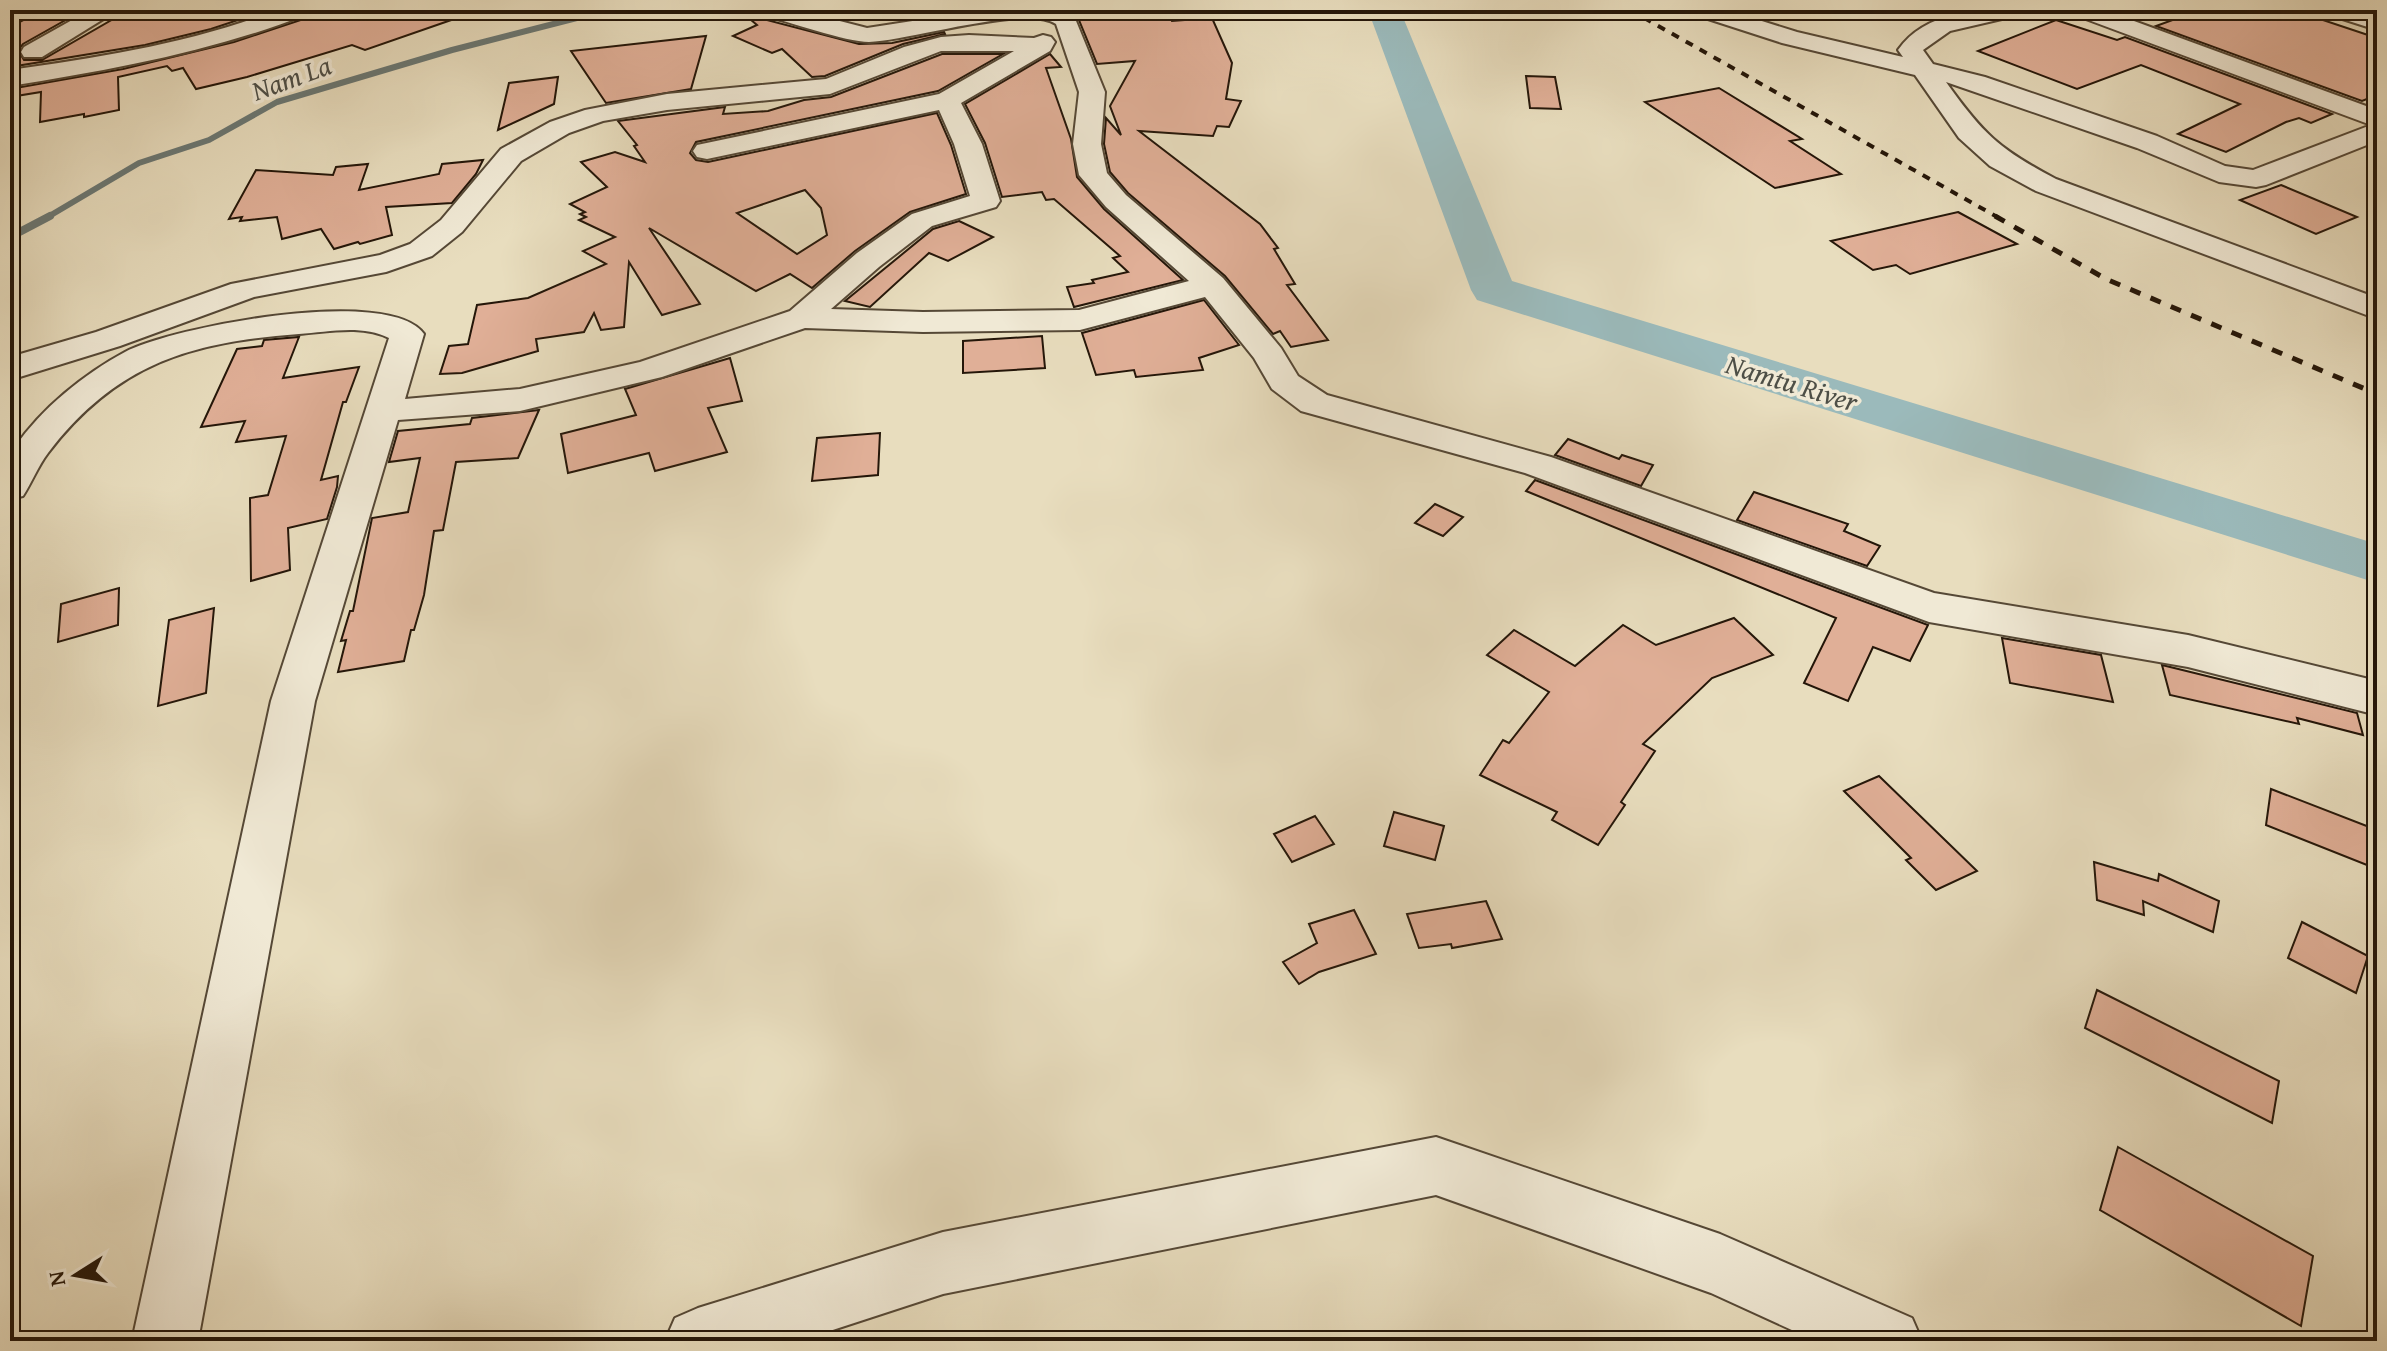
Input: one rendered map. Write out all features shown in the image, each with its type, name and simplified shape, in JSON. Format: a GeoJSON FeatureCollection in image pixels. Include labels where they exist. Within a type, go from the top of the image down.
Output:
{"type":"FeatureCollection","features":[{"type":"Feature","properties":{"kind":"street"},"geometry":{"type":"LineString","coordinates":[[21,52],[107,10]]}},
{"type":"Feature","properties":{"kind":"street"},"geometry":{"type":"LineString","coordinates":[[10,78],[204,42],[262,25],[298,10]]}},
{"type":"Feature","properties":{"kind":"street"},"geometry":{"type":"LineString","coordinates":[[770,10],[867,35],[1016,12],[1057,11],[1066,21],[1092,92],[1087,144],[1093,175],[1116,201],[1212,285],[1269,355],[1284,382],[1314,403],[1538,465],[1929,607],[2188,651],[2377,698]]}},
{"type":"Feature","properties":{"kind":"street"},"geometry":{"type":"LineString","coordinates":[[809,22],[867,25],[892,22],[913,10]]}},
{"type":"Feature","properties":{"kind":"street"},"geometry":{"type":"LineString","coordinates":[[2011,10],[1964,20],[1916,41],[1910,50],[1968,132],[2000,160],[2046,185],[2377,309]]}},
{"type":"Feature","properties":{"kind":"street"},"geometry":{"type":"LineString","coordinates":[[2083,10],[2377,119]]}},
{"type":"Feature","properties":{"kind":"street"},"geometry":{"type":"LineString","coordinates":[[2338,10],[2377,23]]}},
{"type":"Feature","properties":{"kind":"street"},"geometry":{"type":"LineString","coordinates":[[707,151],[947,100],[1041,46],[1057,11]]}},
{"type":"Feature","properties":{"kind":"street"},"geometry":{"type":"LineString","coordinates":[[1713,13],[1790,38],[1976,82],[2055,108],[2219,174],[2240,179],[2256,179],[2377,132]]}},
{"type":"Feature","properties":{"kind":"street"},"geometry":{"type":"LineString","coordinates":[[10,370],[105,340],[224,295],[378,263],[420,250],[448,230],[479,196],[499,164],[555,128],[593,114],[666,100],[816,89],[859,78],[927,46],[954,42],[1041,46]]}},
{"type":"Feature","properties":{"kind":"street"},"geometry":{"type":"LineString","coordinates":[[21,52],[139,56]]}},
{"type":"Feature","properties":{"kind":"street"},"geometry":{"type":"LineString","coordinates":[[802,318],[868,260],[922,220],[986,201],[968,144],[947,100]]}},
{"type":"Feature","properties":{"kind":"street"},"geometry":{"type":"LineString","coordinates":[[383,411],[520,400],[650,370],[802,318],[923,322],[1080,320],[1212,285]]}},
{"type":"Feature","properties":{"kind":"street"},"geometry":{"type":"LineString","coordinates":[[10,487],[34,446],[80,401],[113,374],[177,343],[243,329],[342,321],[389,322],[407,334],[293,701],[165,1341]]}},
{"type":"Feature","properties":{"kind":"street"},"geometry":{"type":"LineString","coordinates":[[698,1341],[943,1263],[1436,1166],[1720,1265],[1889,1341]]}},
{"type":"Feature","properties":{"kind":"building"},"geometry":{"type":"Polygon","coordinates":[[[129,10],[268,10],[211,29],[145,45],[10,67],[10,27],[29,17],[50,19],[63,12],[78,13],[23,44],[18,50],[24,60],[42,60],[129,10]]]}},
{"type":"Feature","properties":{"kind":"building"},"geometry":{"type":"Polygon","coordinates":[[[312,10],[456,12],[457,18],[365,50],[352,45],[196,89],[183,68],[172,71],[167,66],[118,77],[119,110],[84,117],[84,114],[40,122],[41,92],[10,97],[10,89],[123,69],[234,42],[307,18],[312,10]]]}},
{"type":"Feature","properties":{"kind":"building"},"geometry":{"type":"Polygon","coordinates":[[[1167,10],[1172,21],[1212,18],[1232,63],[1226,99],[1241,101],[1229,127],[1217,126],[1213,136],[1139,131],[1260,224],[1278,248],[1274,249],[1295,284],[1287,285],[1328,340],[1291,347],[1280,331],[1273,334],[1225,276],[1128,193],[1110,172],[1104,144],[1106,118],[1121,135],[1110,106],[1135,61],[1097,64],[1076,13],[1167,10]]]}},
{"type":"Feature","properties":{"kind":"building"},"geometry":{"type":"Polygon","coordinates":[[[2200,10],[2293,10],[2377,38],[2377,95],[2362,101],[2156,26],[2200,10]]]}},
{"type":"Feature","properties":{"kind":"building"},"geometry":{"type":"Polygon","coordinates":[[[744,14],[859,44],[892,43],[945,34],[903,44],[825,76],[812,77],[782,49],[772,53],[733,36],[757,25],[744,14]]]}},
{"type":"Feature","properties":{"kind":"building"},"geometry":{"type":"Polygon","coordinates":[[[2056,20],[2117,40],[2125,37],[2332,114],[2311,123],[2299,118],[2286,122],[2226,152],[2178,134],[2240,104],[2141,65],[2077,89],[1978,51],[2056,20]]]}},
{"type":"Feature","properties":{"kind":"building"},"geometry":{"type":"Polygon","coordinates":[[[706,36],[691,89],[606,103],[571,51],[706,36]]]}},
{"type":"Feature","properties":{"kind":"building"},"geometry":{"type":"Polygon","coordinates":[[[942,54],[1003,54],[938,91],[696,142],[690,153],[696,160],[708,162],[937,113],[966,194],[910,212],[855,251],[812,288],[790,274],[756,291],[649,228],[700,304],[662,315],[629,262],[624,327],[601,330],[594,313],[584,332],[536,339],[538,351],[462,373],[440,374],[449,346],[468,344],[477,305],[528,298],[606,264],[583,251],[615,237],[579,220],[586,217],[580,214],[585,212],[570,204],[607,187],[581,162],[615,152],[645,162],[634,146],[637,145],[618,121],[725,107],[723,114],[768,111],[804,100],[831,97],[942,54]],[[805,190],[737,213],[797,254],[827,235],[821,208],[805,190]]]}},
{"type":"Feature","properties":{"kind":"building"},"geometry":{"type":"Polygon","coordinates":[[[1050,54],[1061,67],[1046,68],[1071,139],[1077,177],[1104,209],[1183,280],[1074,307],[1067,287],[1094,283],[1092,280],[1128,272],[1113,258],[1120,256],[1054,199],[1046,200],[1042,192],[1002,197],[985,143],[965,104],[1050,54]]]}},
{"type":"Feature","properties":{"kind":"building"},"geometry":{"type":"Polygon","coordinates":[[[1526,76],[1555,77],[1561,109],[1530,108],[1526,76]]]}},
{"type":"Feature","properties":{"kind":"building"},"geometry":{"type":"Polygon","coordinates":[[[558,77],[554,104],[498,130],[509,83],[558,77]]]}},
{"type":"Feature","properties":{"kind":"building"},"geometry":{"type":"Polygon","coordinates":[[[1719,88],[1802,139],[1790,141],[1841,174],[1775,188],[1645,102],[1719,88]]]}},
{"type":"Feature","properties":{"kind":"building"},"geometry":{"type":"Polygon","coordinates":[[[483,160],[476,174],[452,203],[386,207],[392,235],[360,244],[334,249],[321,229],[282,239],[277,217],[240,221],[242,217],[229,219],[256,170],[333,175],[336,167],[368,164],[359,190],[439,174],[442,164],[483,160]]]}},
{"type":"Feature","properties":{"kind":"building"},"geometry":{"type":"Polygon","coordinates":[[[2281,185],[2357,217],[2316,234],[2240,200],[2281,185]]]}},
{"type":"Feature","properties":{"kind":"building"},"geometry":{"type":"Polygon","coordinates":[[[1958,212],[2017,244],[1910,274],[1896,265],[1873,270],[1831,241],[1958,212]]]}},
{"type":"Feature","properties":{"kind":"building"},"geometry":{"type":"Polygon","coordinates":[[[959,221],[993,237],[948,261],[929,253],[870,307],[845,301],[933,229],[959,221]]]}},
{"type":"Feature","properties":{"kind":"building"},"geometry":{"type":"Polygon","coordinates":[[[1204,300],[1239,345],[1199,358],[1203,370],[1136,377],[1134,370],[1096,375],[1082,333],[1204,300]]]}},
{"type":"Feature","properties":{"kind":"building"},"geometry":{"type":"Polygon","coordinates":[[[1042,336],[1045,368],[963,373],[963,341],[1042,336]]]}},
{"type":"Feature","properties":{"kind":"building"},"geometry":{"type":"Polygon","coordinates":[[[299,337],[283,378],[359,367],[346,402],[343,402],[321,480],[338,476],[337,487],[327,519],[288,528],[290,570],[251,581],[250,498],[268,495],[286,436],[236,442],[245,421],[201,427],[237,349],[262,346],[264,340],[299,337]]]}},
{"type":"Feature","properties":{"kind":"building"},"geometry":{"type":"Polygon","coordinates":[[[730,358],[742,401],[708,408],[727,452],[655,471],[649,453],[568,473],[561,434],[636,415],[625,389],[730,358]]]}},
{"type":"Feature","properties":{"kind":"building"},"geometry":{"type":"Polygon","coordinates":[[[539,410],[518,458],[456,462],[443,530],[434,531],[424,595],[404,661],[338,672],[346,640],[341,641],[350,611],[353,611],[372,518],[408,512],[420,458],[389,462],[398,431],[470,424],[472,418],[539,410]]]}},
{"type":"Feature","properties":{"kind":"building"},"geometry":{"type":"Polygon","coordinates":[[[880,433],[878,475],[812,481],[817,438],[880,433]]]}},
{"type":"Feature","properties":{"kind":"building"},"geometry":{"type":"Polygon","coordinates":[[[1568,439],[1619,459],[1622,455],[1653,465],[1641,486],[1555,455],[1568,439]]]}},
{"type":"Feature","properties":{"kind":"building"},"geometry":{"type":"Polygon","coordinates":[[[1535,480],[1928,625],[1910,661],[1873,647],[1848,701],[1804,683],[1836,618],[1526,491],[1535,480]]]}},
{"type":"Feature","properties":{"kind":"building"},"geometry":{"type":"Polygon","coordinates":[[[1754,492],[1848,524],[1844,531],[1880,546],[1867,566],[1737,520],[1754,492]]]}},
{"type":"Feature","properties":{"kind":"building"},"geometry":{"type":"Polygon","coordinates":[[[1435,504],[1463,517],[1443,536],[1415,523],[1435,504]]]}},
{"type":"Feature","properties":{"kind":"building"},"geometry":{"type":"Polygon","coordinates":[[[119,588],[118,625],[58,642],[61,604],[119,588]]]}},
{"type":"Feature","properties":{"kind":"building"},"geometry":{"type":"Polygon","coordinates":[[[214,608],[206,693],[158,706],[169,620],[214,608]]]}},
{"type":"Feature","properties":{"kind":"building"},"geometry":{"type":"Polygon","coordinates":[[[1734,618],[1773,655],[1712,678],[1643,744],[1655,751],[1621,802],[1625,805],[1598,845],[1552,820],[1557,812],[1480,775],[1503,740],[1509,743],[1549,692],[1487,655],[1514,630],[1575,666],[1623,625],[1656,645],[1734,618]]]}},
{"type":"Feature","properties":{"kind":"building"},"geometry":{"type":"Polygon","coordinates":[[[2002,638],[2101,655],[2113,702],[2010,683],[2002,638]]]}},
{"type":"Feature","properties":{"kind":"building"},"geometry":{"type":"Polygon","coordinates":[[[2162,665],[2357,713],[2363,735],[2297,718],[2299,724],[2170,695],[2162,665]]]}},
{"type":"Feature","properties":{"kind":"building"},"geometry":{"type":"Polygon","coordinates":[[[1879,776],[1977,871],[1936,890],[1906,860],[1911,858],[1844,791],[1879,776]]]}},
{"type":"Feature","properties":{"kind":"building"},"geometry":{"type":"Polygon","coordinates":[[[2271,789],[2377,830],[2377,869],[2266,825],[2271,789]]]}},
{"type":"Feature","properties":{"kind":"building"},"geometry":{"type":"Polygon","coordinates":[[[1394,812],[1444,826],[1435,860],[1384,846],[1394,812]]]}},
{"type":"Feature","properties":{"kind":"building"},"geometry":{"type":"Polygon","coordinates":[[[1315,816],[1334,844],[1292,862],[1274,834],[1315,816]]]}},
{"type":"Feature","properties":{"kind":"building"},"geometry":{"type":"Polygon","coordinates":[[[2094,862],[2158,881],[2159,874],[2219,901],[2213,932],[2143,901],[2144,915],[2097,900],[2094,862]]]}},
{"type":"Feature","properties":{"kind":"building"},"geometry":{"type":"Polygon","coordinates":[[[1486,901],[1502,939],[1452,948],[1451,944],[1419,948],[1407,914],[1486,901]]]}},
{"type":"Feature","properties":{"kind":"building"},"geometry":{"type":"Polygon","coordinates":[[[1354,910],[1376,954],[1319,972],[1299,984],[1283,962],[1317,943],[1309,924],[1354,910]]]}},
{"type":"Feature","properties":{"kind":"building"},"geometry":{"type":"Polygon","coordinates":[[[2302,922],[2368,956],[2356,993],[2288,958],[2302,922]]]}},
{"type":"Feature","properties":{"kind":"building"},"geometry":{"type":"Polygon","coordinates":[[[2097,990],[2279,1081],[2272,1123],[2085,1028],[2097,990]]]}},
{"type":"Feature","properties":{"kind":"building"},"geometry":{"type":"Polygon","coordinates":[[[2118,1147],[2313,1256],[2301,1326],[2100,1210],[2118,1147]]]}},
{"type":"Feature","properties":{"kind":"waterway","name":"Nam La"},"geometry":{"type":"LineString","coordinates":[[46,218],[139,163],[209,140],[277,102],[452,50],[608,10]]}},
{"type":"Feature","properties":{"kind":"waterway","name":"Namtu River"},"geometry":{"type":"LineString","coordinates":[[1384,10],[1493,290],[2377,564]]}},
{"type":"Feature","properties":{"kind":"waterway","name":"Nam La"},"geometry":{"type":"LineString","coordinates":[[10,237],[50,216]]}},
{"type":"Feature","properties":{"kind":"railway"},"geometry":{"type":"LineString","coordinates":[[1630,10],[1999,218]]}},
{"type":"Feature","properties":{"kind":"railway"},"geometry":{"type":"LineString","coordinates":[[1995,216],[2106,279],[2377,394]]}}]}
